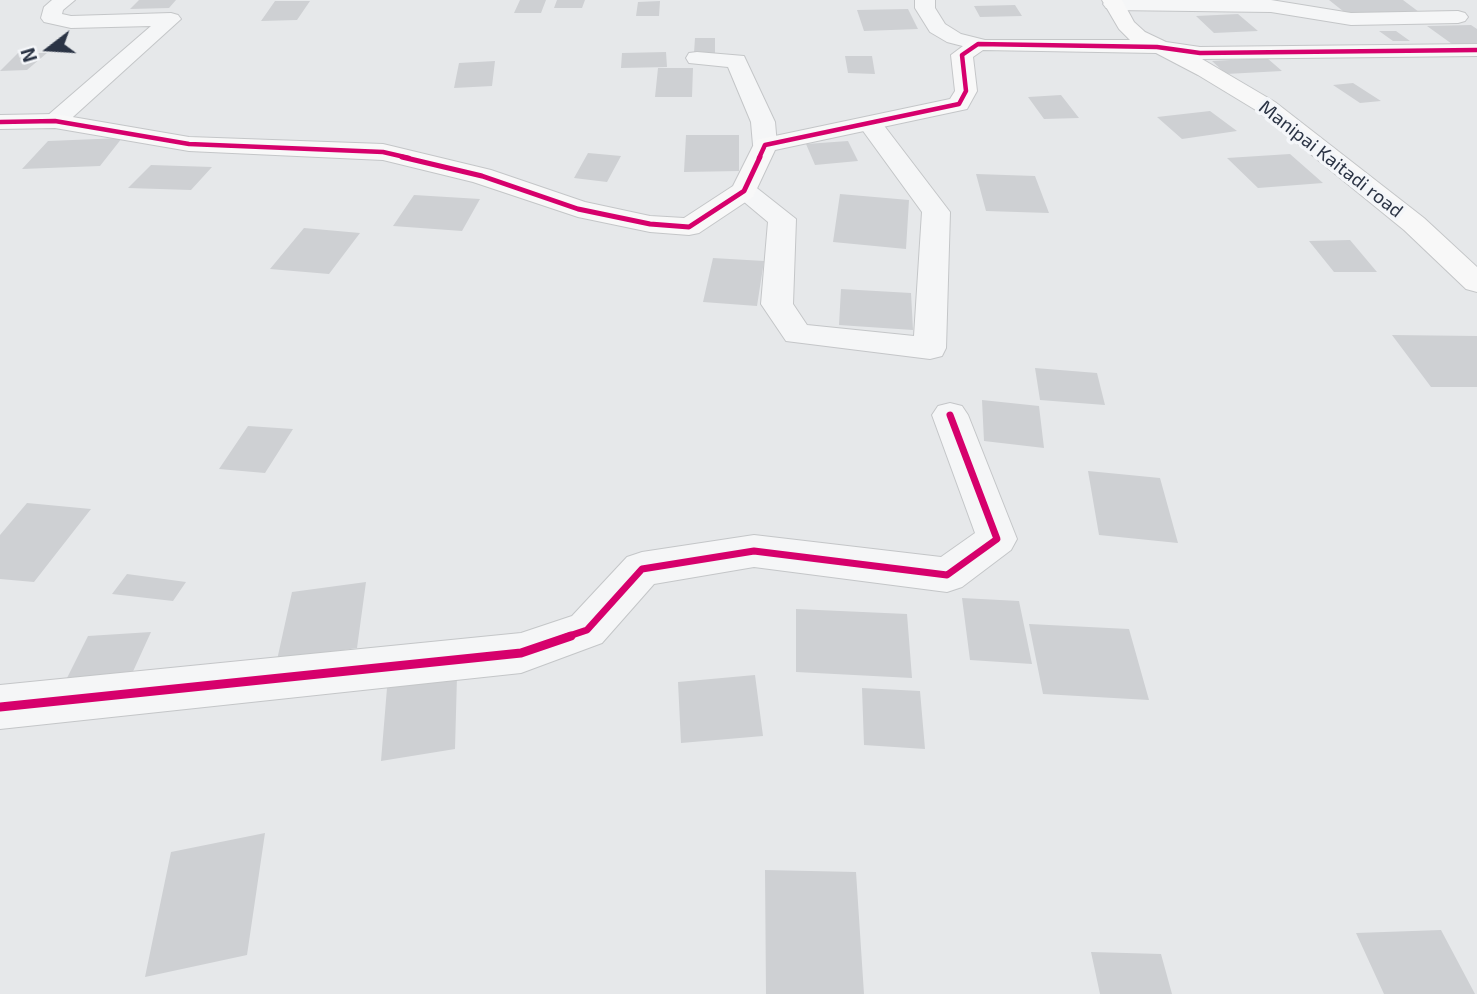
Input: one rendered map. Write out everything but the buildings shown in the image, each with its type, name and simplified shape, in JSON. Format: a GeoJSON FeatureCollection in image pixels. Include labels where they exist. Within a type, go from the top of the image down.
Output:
{"type":"FeatureCollection","features":[{"type":"Feature","properties":{"kind":"street"},"geometry":{"type":"LineString","coordinates":[[55,121],[176,15],[71,22],[51,18],[54,7],[65,0]]}},
{"type":"Feature","properties":{"kind":"street"},"geometry":{"type":"LineString","coordinates":[[925,0],[925,8],[937,28],[954,38],[978,44],[1157,47],[1200,53],[1477,50]]}},
{"type":"Feature","properties":{"kind":"street"},"geometry":{"type":"LineString","coordinates":[[1113,2],[1271,6],[1351,19],[1458,17]]}},
{"type":"Feature","properties":{"kind":"street","name":"Manipai Kaitadi road"},"geometry":{"type":"LineString","coordinates":[[1113,2],[1126,25],[1138,36],[1206,70],[1267,107],[1314,142],[1414,224],[1477,283]]}},
{"type":"Feature","properties":{"kind":"street"},"geometry":{"type":"LineString","coordinates":[[765,145],[959,104],[966,91],[962,55],[978,44]]}},
{"type":"Feature","properties":{"kind":"street"},"geometry":{"type":"LineString","coordinates":[[0,122],[55,121],[189,144],[383,152],[482,176],[578,209],[650,224],[689,227],[744,191],[765,145],[763,122],[736,61],[697,58]]}},
{"type":"Feature","properties":{"kind":"street"},"geometry":{"type":"LineString","coordinates":[[744,191],[782,219],[776,304],[797,334],[930,348],[936,212],[870,124]]}},
{"type":"Feature","properties":{"kind":"street"},"geometry":{"type":"LineString","coordinates":[[0,707],[521,653],[587,630],[642,569],[754,551],[947,575],[998,538],[950,415]]}},
{"type":"Feature","properties":{"kind":"cycle path"},"geometry":{"type":"LineString","coordinates":[[0,122],[55,121],[189,144],[383,152],[482,176],[578,209],[650,224],[689,227],[744,191],[765,145],[959,104],[966,91],[962,55],[978,44],[1157,47],[1200,53],[1477,50]]}},
{"type":"Feature","properties":{"kind":"cycle path"},"geometry":{"type":"LineString","coordinates":[[0,707],[521,653],[587,630],[642,569],[754,551],[947,575],[997,539],[950,415]]}}]}
